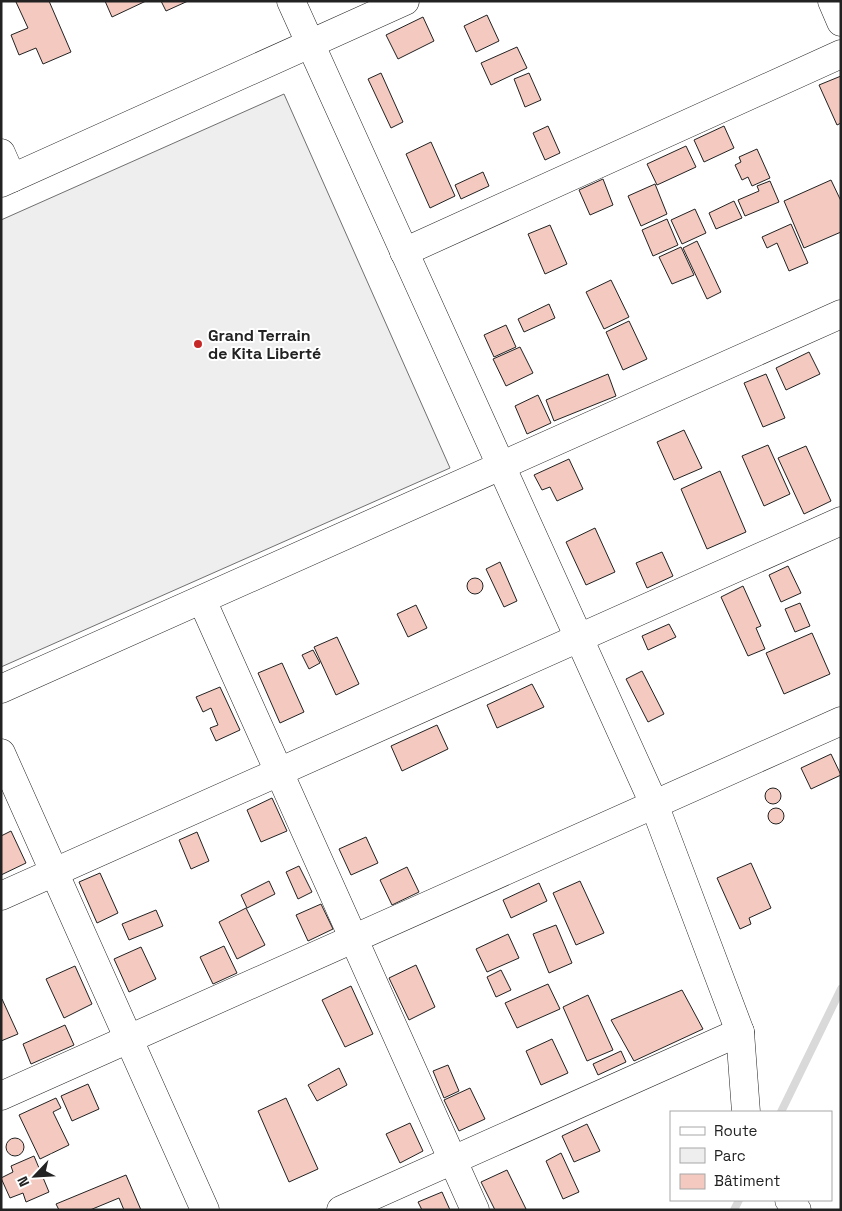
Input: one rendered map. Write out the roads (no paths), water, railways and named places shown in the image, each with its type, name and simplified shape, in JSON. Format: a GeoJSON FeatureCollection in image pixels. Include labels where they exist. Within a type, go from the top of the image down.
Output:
{"type":"FeatureCollection","features":[{"type":"Feature","properties":{"kind":"street"},"geometry":{"type":"LineString","coordinates":[[291,1],[654,804],[740,1032],[746,1111]]}},
{"type":"Feature","properties":{"kind":"street"},"geometry":{"type":"LineString","coordinates":[[1,153],[7,180],[405,1]]}},
{"type":"Feature","properties":{"kind":"street"},"geometry":{"type":"LineString","coordinates":[[832,1],[841,22]]}},
{"type":"Feature","properties":{"kind":"street"},"geometry":{"type":"LineString","coordinates":[[404,252],[841,54]]}},
{"type":"Feature","properties":{"kind":"street"},"geometry":{"type":"LineString","coordinates":[[1,690],[841,314]]}},
{"type":"Feature","properties":{"kind":"street"},"geometry":{"type":"LineString","coordinates":[[1,896],[841,521]]}},
{"type":"Feature","properties":{"kind":"street"},"geometry":{"type":"LineString","coordinates":[[202,600],[475,1210]]}},
{"type":"Feature","properties":{"kind":"street"},"geometry":{"type":"LineString","coordinates":[[1,1096],[841,721]]}},
{"type":"Feature","properties":{"kind":"street"},"geometry":{"type":"LineString","coordinates":[[1,753],[206,1210]]}},
{"type":"Feature","properties":{"kind":"street"},"geometry":{"type":"LineString","coordinates":[[342,1210],[740,1032]]}},
{"type":"Feature","properties":{"kind":"waterway"},"geometry":{"type":"LineString","coordinates":[[781,1111],[841,989]]}},
{"type":"Feature","properties":{"kind":"waterway"},"geometry":{"type":"LineString","coordinates":[[734,1210],[738,1201]]}},
{"type":"Feature","properties":{"kind":"place","name":"Grand Terrain de Kita Liberté"},"geometry":{"type":"Point","coordinates":[198,344]}}]}
